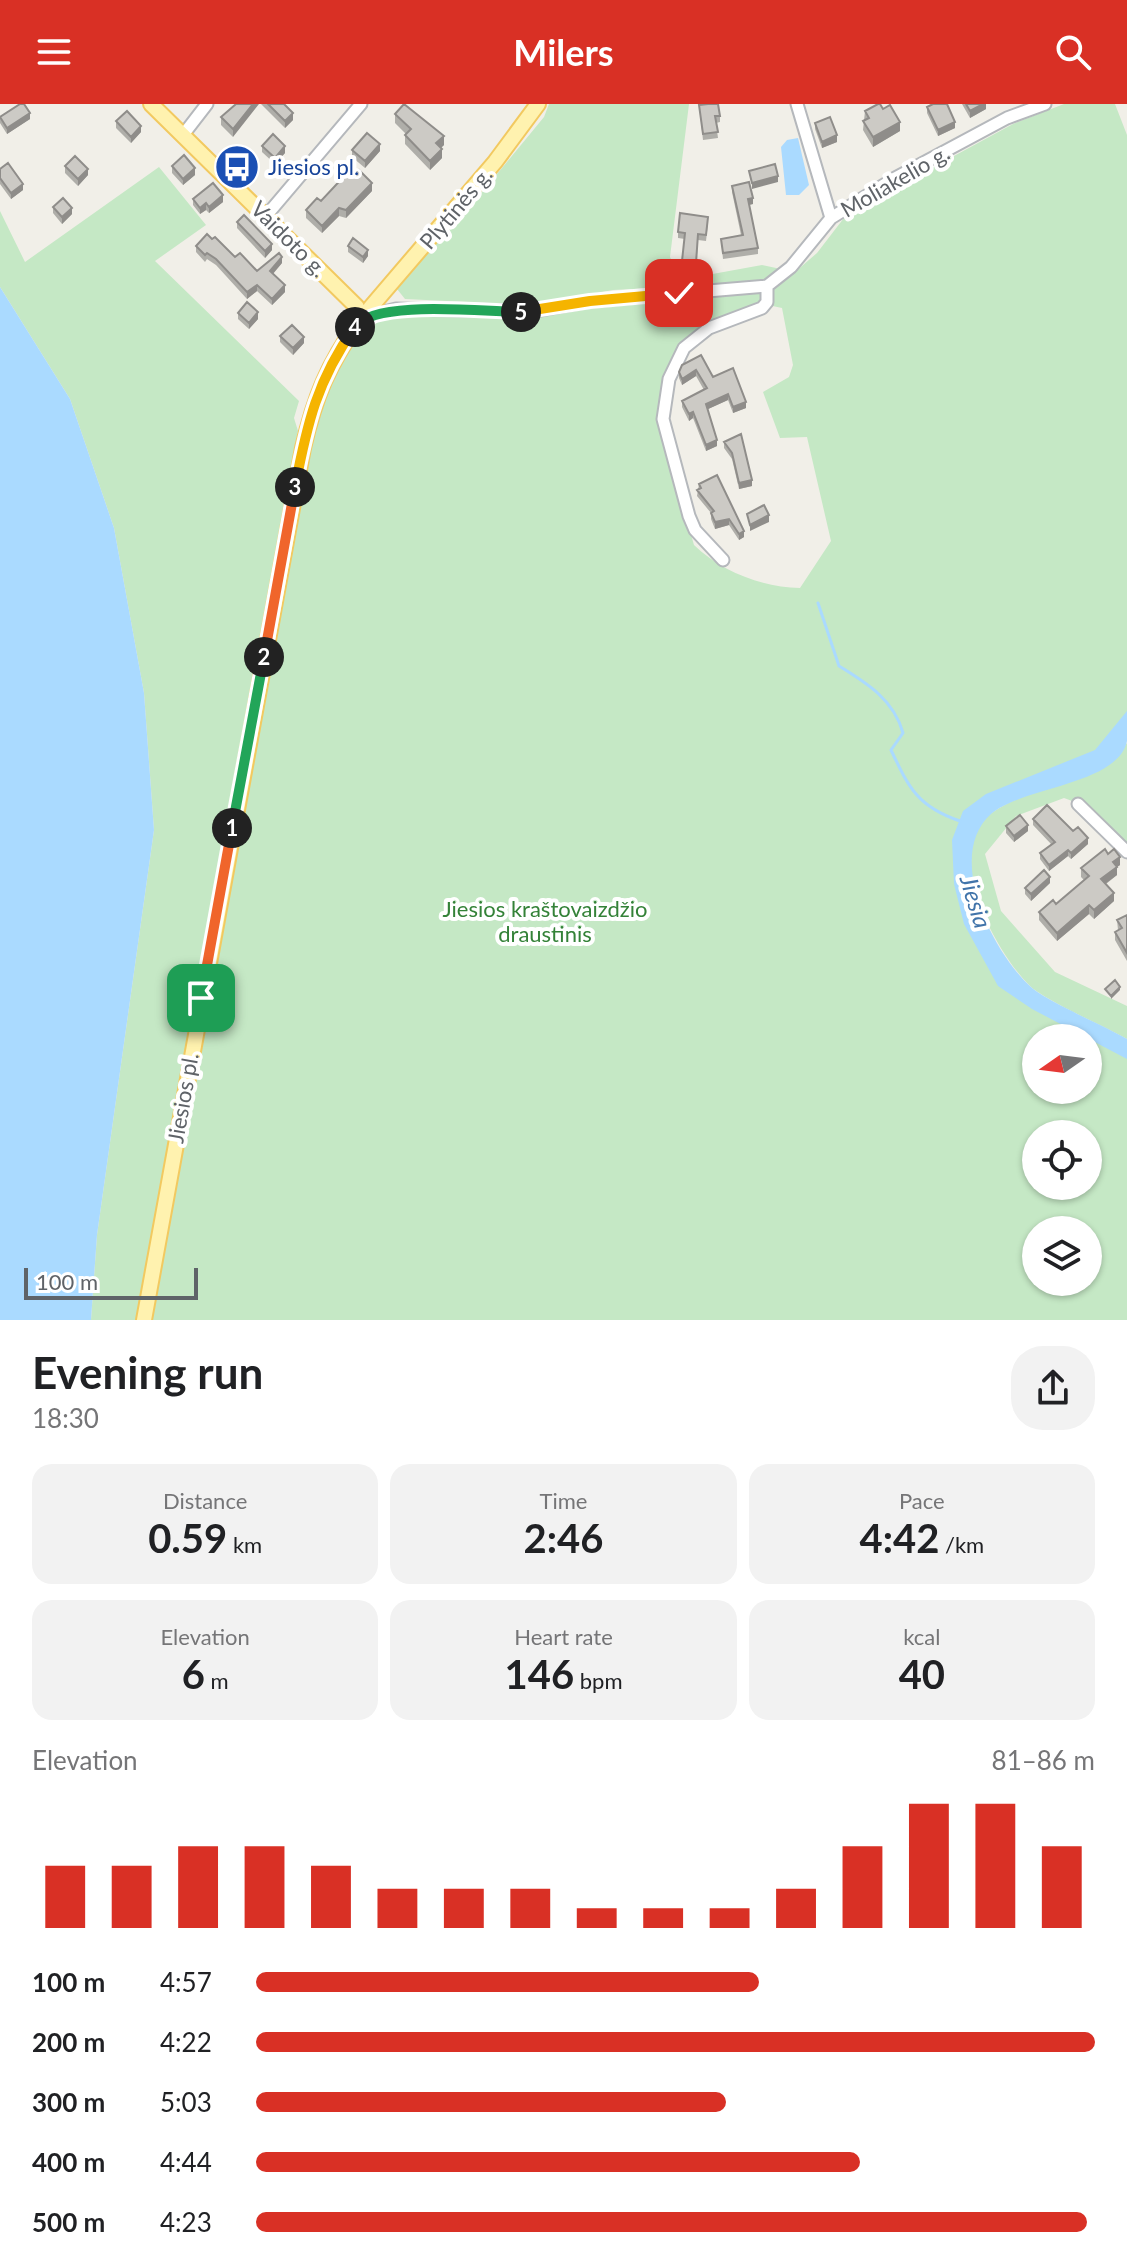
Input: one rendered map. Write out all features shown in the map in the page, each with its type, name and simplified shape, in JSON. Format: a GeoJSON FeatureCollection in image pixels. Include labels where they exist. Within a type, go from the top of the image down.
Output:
{"type":"FeatureCollection","features":[{"type":"Feature","properties":{"kind":"main road","name":"Vaidoto g."},"geometry":{"type":"LineString","coordinates":[[151,104],[365,313]]}},
{"type":"Feature","properties":{"kind":"main road","name":"Plytinės g."},"geometry":{"type":"LineString","coordinates":[[365,313],[486,172],[538,104]]}},
{"type":"Feature","properties":{"kind":"main road","name":"Jiesios pl."},"geometry":{"type":"LineString","coordinates":[[144,1320],[313,401],[328,367],[365,313]]}},
{"type":"Feature","properties":{"kind":"street"},"geometry":{"type":"LineString","coordinates":[[183,135],[207,104]]}},
{"type":"Feature","properties":{"kind":"street"},"geometry":{"type":"LineString","coordinates":[[266,216],[361,104]]}},
{"type":"Feature","properties":{"kind":"street"},"geometry":{"type":"LineString","coordinates":[[797,104],[831,218]]}},
{"type":"Feature","properties":{"kind":"street"},"geometry":{"type":"LineString","coordinates":[[1001,104],[1007,118]]}},
{"type":"Feature","properties":{"kind":"street","name":"Moliakelio g."},"geometry":{"type":"LineString","coordinates":[[723,560],[711,550],[689,516],[663,419],[669,379],[684,348],[709,328],[762,308],[767,302],[767,286],[791,267],[831,218],[895,178],[1007,118],[1045,104]]}},
{"type":"Feature","properties":{"kind":"street"},"geometry":{"type":"LineString","coordinates":[[365,313],[396,309],[536,311],[590,301],[767,286]]}},
{"type":"Feature","properties":{"kind":"street"},"geometry":{"type":"LineString","coordinates":[[1078,804],[1127,852]]}},
{"type":"Feature","properties":{"kind":"green space","name":"Jiesios kraštovaizdžio draustinis"},"geometry":{"type":"Polygon","coordinates":[[[549,104],[689,104],[670,257],[677,271],[707,275],[762,265],[795,272],[817,253],[847,214],[1013,124],[1064,104],[1115,104],[1127,135],[1127,730],[1110,755],[980,810],[971,825],[971,905],[1018,985],[1083,1024],[1022,1024],[1022,1104],[1102,1104],[1102,1035],[1127,1050],[1127,1320],[91,1320],[97,1235],[154,830],[144,693],[114,528],[70,399],[0,287],[0,211],[25,262],[159,167],[206,225],[155,261],[299,401],[294,418],[298,431],[288,485],[303,480],[321,399],[342,360],[364,332],[396,309],[483,312],[757,283],[613,290],[533,305],[405,299],[397,289],[544,117],[549,104]],[[759,303],[704,324],[680,346],[658,421],[694,545],[717,563],[743,576],[771,585],[800,588],[831,541],[807,437],[780,438],[763,392],[789,377],[793,365],[782,308],[759,303]]]}},
{"type":"Feature","properties":{"kind":"green space"},"geometry":{"type":"Polygon","coordinates":[[[1127,743],[1127,843],[1091,808],[1064,798],[1016,816],[985,854],[1001,911],[1055,972],[1127,1006],[1127,1039],[1030,986],[1016,971],[989,926],[972,875],[971,850],[978,829],[993,812],[1010,802],[1082,777],[1114,758],[1127,743]]]}},
{"type":"Feature","properties":{"kind":"water"},"geometry":{"type":"Polygon","coordinates":[[[798,138],[809,185],[799,195],[786,195],[781,147],[787,140],[798,138]]]}},
{"type":"Feature","properties":{"kind":"water"},"geometry":{"type":"Polygon","coordinates":[[[0,287],[70,399],[114,528],[144,693],[154,830],[97,1235],[91,1320],[0,1320],[0,287]]]}},
{"type":"Feature","properties":{"kind":"water","name":"Jiesia"},"geometry":{"type":"Polygon","coordinates":[[[1127,711],[1127,741],[1120,756],[1088,776],[1024,797],[991,814],[978,832],[972,854],[979,904],[1002,952],[1016,972],[1039,993],[1098,1024],[1060,1024],[998,986],[964,924],[954,884],[952,840],[963,811],[986,794],[1095,750],[1127,711]]]}},
{"type":"Feature","properties":{"kind":"water"},"geometry":{"type":"Polygon","coordinates":[[[1102,1026],[1127,1039],[1127,1059],[1102,1046],[1102,1026]]]}},
{"type":"Feature","properties":{"kind":"building"},"geometry":{"type":"Polygon","coordinates":[[[24,104],[30,113],[7,128],[0,117],[24,104]]]}},
{"type":"Feature","properties":{"kind":"building"},"geometry":{"type":"Polygon","coordinates":[[[236,104],[253,104],[233,129],[221,117],[236,104]]]}},
{"type":"Feature","properties":{"kind":"building"},"geometry":{"type":"Polygon","coordinates":[[[268,104],[284,104],[293,113],[285,121],[268,104]]]}},
{"type":"Feature","properties":{"kind":"building"},"geometry":{"type":"Polygon","coordinates":[[[404,104],[444,136],[436,143],[442,149],[430,161],[405,135],[411,129],[395,114],[404,104]]]}},
{"type":"Feature","properties":{"kind":"building"},"geometry":{"type":"Polygon","coordinates":[[[718,104],[720,116],[715,116],[718,132],[703,134],[699,105],[718,104]]]}},
{"type":"Feature","properties":{"kind":"building"},"geometry":{"type":"Polygon","coordinates":[[[878,104],[883,109],[890,105],[900,122],[873,137],[863,121],[869,118],[865,111],[878,104]]]}},
{"type":"Feature","properties":{"kind":"building"},"geometry":{"type":"Polygon","coordinates":[[[947,104],[955,122],[938,130],[927,107],[947,104]]]}},
{"type":"Feature","properties":{"kind":"building"},"geometry":{"type":"Polygon","coordinates":[[[966,104],[983,104],[970,111],[966,104]]]}},
{"type":"Feature","properties":{"kind":"building"},"geometry":{"type":"Polygon","coordinates":[[[127,111],[141,126],[131,137],[116,121],[127,111]]]}},
{"type":"Feature","properties":{"kind":"building"},"geometry":{"type":"Polygon","coordinates":[[[830,117],[837,135],[822,142],[815,123],[830,117]]]}},
{"type":"Feature","properties":{"kind":"building"},"geometry":{"type":"Polygon","coordinates":[[[367,133],[380,144],[365,161],[352,150],[367,133]]]}},
{"type":"Feature","properties":{"kind":"building"},"geometry":{"type":"Polygon","coordinates":[[[273,134],[285,146],[275,158],[262,146],[273,134]]]}},
{"type":"Feature","properties":{"kind":"building"},"geometry":{"type":"Polygon","coordinates":[[[184,155],[195,168],[183,179],[172,166],[184,155]]]}},
{"type":"Feature","properties":{"kind":"building"},"geometry":{"type":"Polygon","coordinates":[[[75,156],[88,169],[78,179],[65,166],[75,156]]]}},
{"type":"Feature","properties":{"kind":"building"},"geometry":{"type":"Polygon","coordinates":[[[8,163],[23,184],[11,193],[0,178],[0,169],[8,163]]]}},
{"type":"Feature","properties":{"kind":"building"},"geometry":{"type":"Polygon","coordinates":[[[775,164],[778,176],[752,183],[749,171],[775,164]]]}},
{"type":"Feature","properties":{"kind":"building"},"geometry":{"type":"Polygon","coordinates":[[[359,170],[372,183],[346,210],[339,208],[322,226],[306,210],[317,198],[321,201],[349,171],[354,176],[359,170]]]}},
{"type":"Feature","properties":{"kind":"building"},"geometry":{"type":"Polygon","coordinates":[[[749,182],[753,198],[748,199],[758,248],[723,253],[721,239],[743,235],[732,186],[749,182]]]}},
{"type":"Feature","properties":{"kind":"building"},"geometry":{"type":"Polygon","coordinates":[[[213,183],[223,195],[209,207],[206,203],[200,208],[193,199],[213,183]]]}},
{"type":"Feature","properties":{"kind":"building"},"geometry":{"type":"Polygon","coordinates":[[[63,198],[72,208],[62,217],[53,207],[63,198]]]}},
{"type":"Feature","properties":{"kind":"building"},"geometry":{"type":"Polygon","coordinates":[[[680,213],[708,217],[706,235],[698,234],[696,263],[682,261],[685,233],[678,232],[680,213]]]}},
{"type":"Feature","properties":{"kind":"building"},"geometry":{"type":"Polygon","coordinates":[[[244,215],[272,244],[265,251],[237,222],[244,215]]]}},
{"type":"Feature","properties":{"kind":"building"},"geometry":{"type":"Polygon","coordinates":[[[207,234],[212,239],[215,237],[235,257],[240,253],[257,271],[279,253],[282,257],[270,271],[285,285],[272,299],[257,285],[247,292],[216,259],[207,253],[205,255],[196,246],[207,234]]]}},
{"type":"Feature","properties":{"kind":"building"},"geometry":{"type":"Polygon","coordinates":[[[353,238],[368,250],[363,257],[348,246],[353,238]]]}},
{"type":"Feature","properties":{"kind":"building"},"geometry":{"type":"Polygon","coordinates":[[[247,302],[258,312],[249,323],[238,313],[247,302]]]}},
{"type":"Feature","properties":{"kind":"building"},"geometry":{"type":"Polygon","coordinates":[[[292,325],[304,337],[293,348],[280,336],[292,325]]]}},
{"type":"Feature","properties":{"kind":"building"},"geometry":{"type":"Polygon","coordinates":[[[701,355],[713,377],[733,368],[746,402],[733,407],[728,394],[706,404],[717,440],[706,445],[693,412],[689,414],[682,401],[707,388],[696,370],[682,379],[679,372],[682,365],[701,355]]]}},
{"type":"Feature","properties":{"kind":"building"},"geometry":{"type":"Polygon","coordinates":[[[741,434],[752,480],[739,483],[732,453],[724,442],[741,434]]]}},
{"type":"Feature","properties":{"kind":"building"},"geometry":{"type":"Polygon","coordinates":[[[717,475],[744,531],[739,534],[729,519],[715,522],[711,513],[714,511],[697,490],[701,488],[699,484],[717,475]]]}},
{"type":"Feature","properties":{"kind":"building"},"geometry":{"type":"Polygon","coordinates":[[[764,505],[769,515],[750,525],[747,514],[764,505]]]}},
{"type":"Feature","properties":{"kind":"building"},"geometry":{"type":"Polygon","coordinates":[[[1047,805],[1073,831],[1078,827],[1088,838],[1071,853],[1068,850],[1049,865],[1040,853],[1055,842],[1033,819],[1047,805]]]}},
{"type":"Feature","properties":{"kind":"building"},"geometry":{"type":"Polygon","coordinates":[[[1020,815],[1028,825],[1014,836],[1006,826],[1020,815]]]}},
{"type":"Feature","properties":{"kind":"building"},"geometry":{"type":"Polygon","coordinates":[[[1105,849],[1108,854],[1114,849],[1120,857],[1113,862],[1117,867],[1101,879],[1114,893],[1094,910],[1089,905],[1057,933],[1039,912],[1053,900],[1056,904],[1089,876],[1081,868],[1105,849]]]}},
{"type":"Feature","properties":{"kind":"building"},"geometry":{"type":"Polygon","coordinates":[[[1044,870],[1050,877],[1031,894],[1025,888],[1044,870]]]}},
{"type":"Feature","properties":{"kind":"building"},"geometry":{"type":"Polygon","coordinates":[[[1127,915],[1127,953],[1115,932],[1122,928],[1117,920],[1127,915]]]}},
{"type":"Feature","properties":{"kind":"building"},"geometry":{"type":"Polygon","coordinates":[[[1115,980],[1120,987],[1111,996],[1105,989],[1115,980]]]}},
{"type":"Feature","properties":{"kind":"waterway"},"geometry":{"type":"LineString","coordinates":[[818,603],[839,666],[878,694],[899,721],[903,733],[891,750],[903,775],[924,802],[960,821]]}},
{"type":"Feature","properties":{"kind":"place","name":"Jiesios pl."},"geometry":{"type":"Point","coordinates":[237,167]}},
{"type":"Feature","properties":{"kind":"route"},"geometry":{"type":"LineString","coordinates":[[201,998],[313,401],[341,347],[359,321],[366,322],[372,315],[396,309],[536,311],[590,301],[679,293]]}}]}
